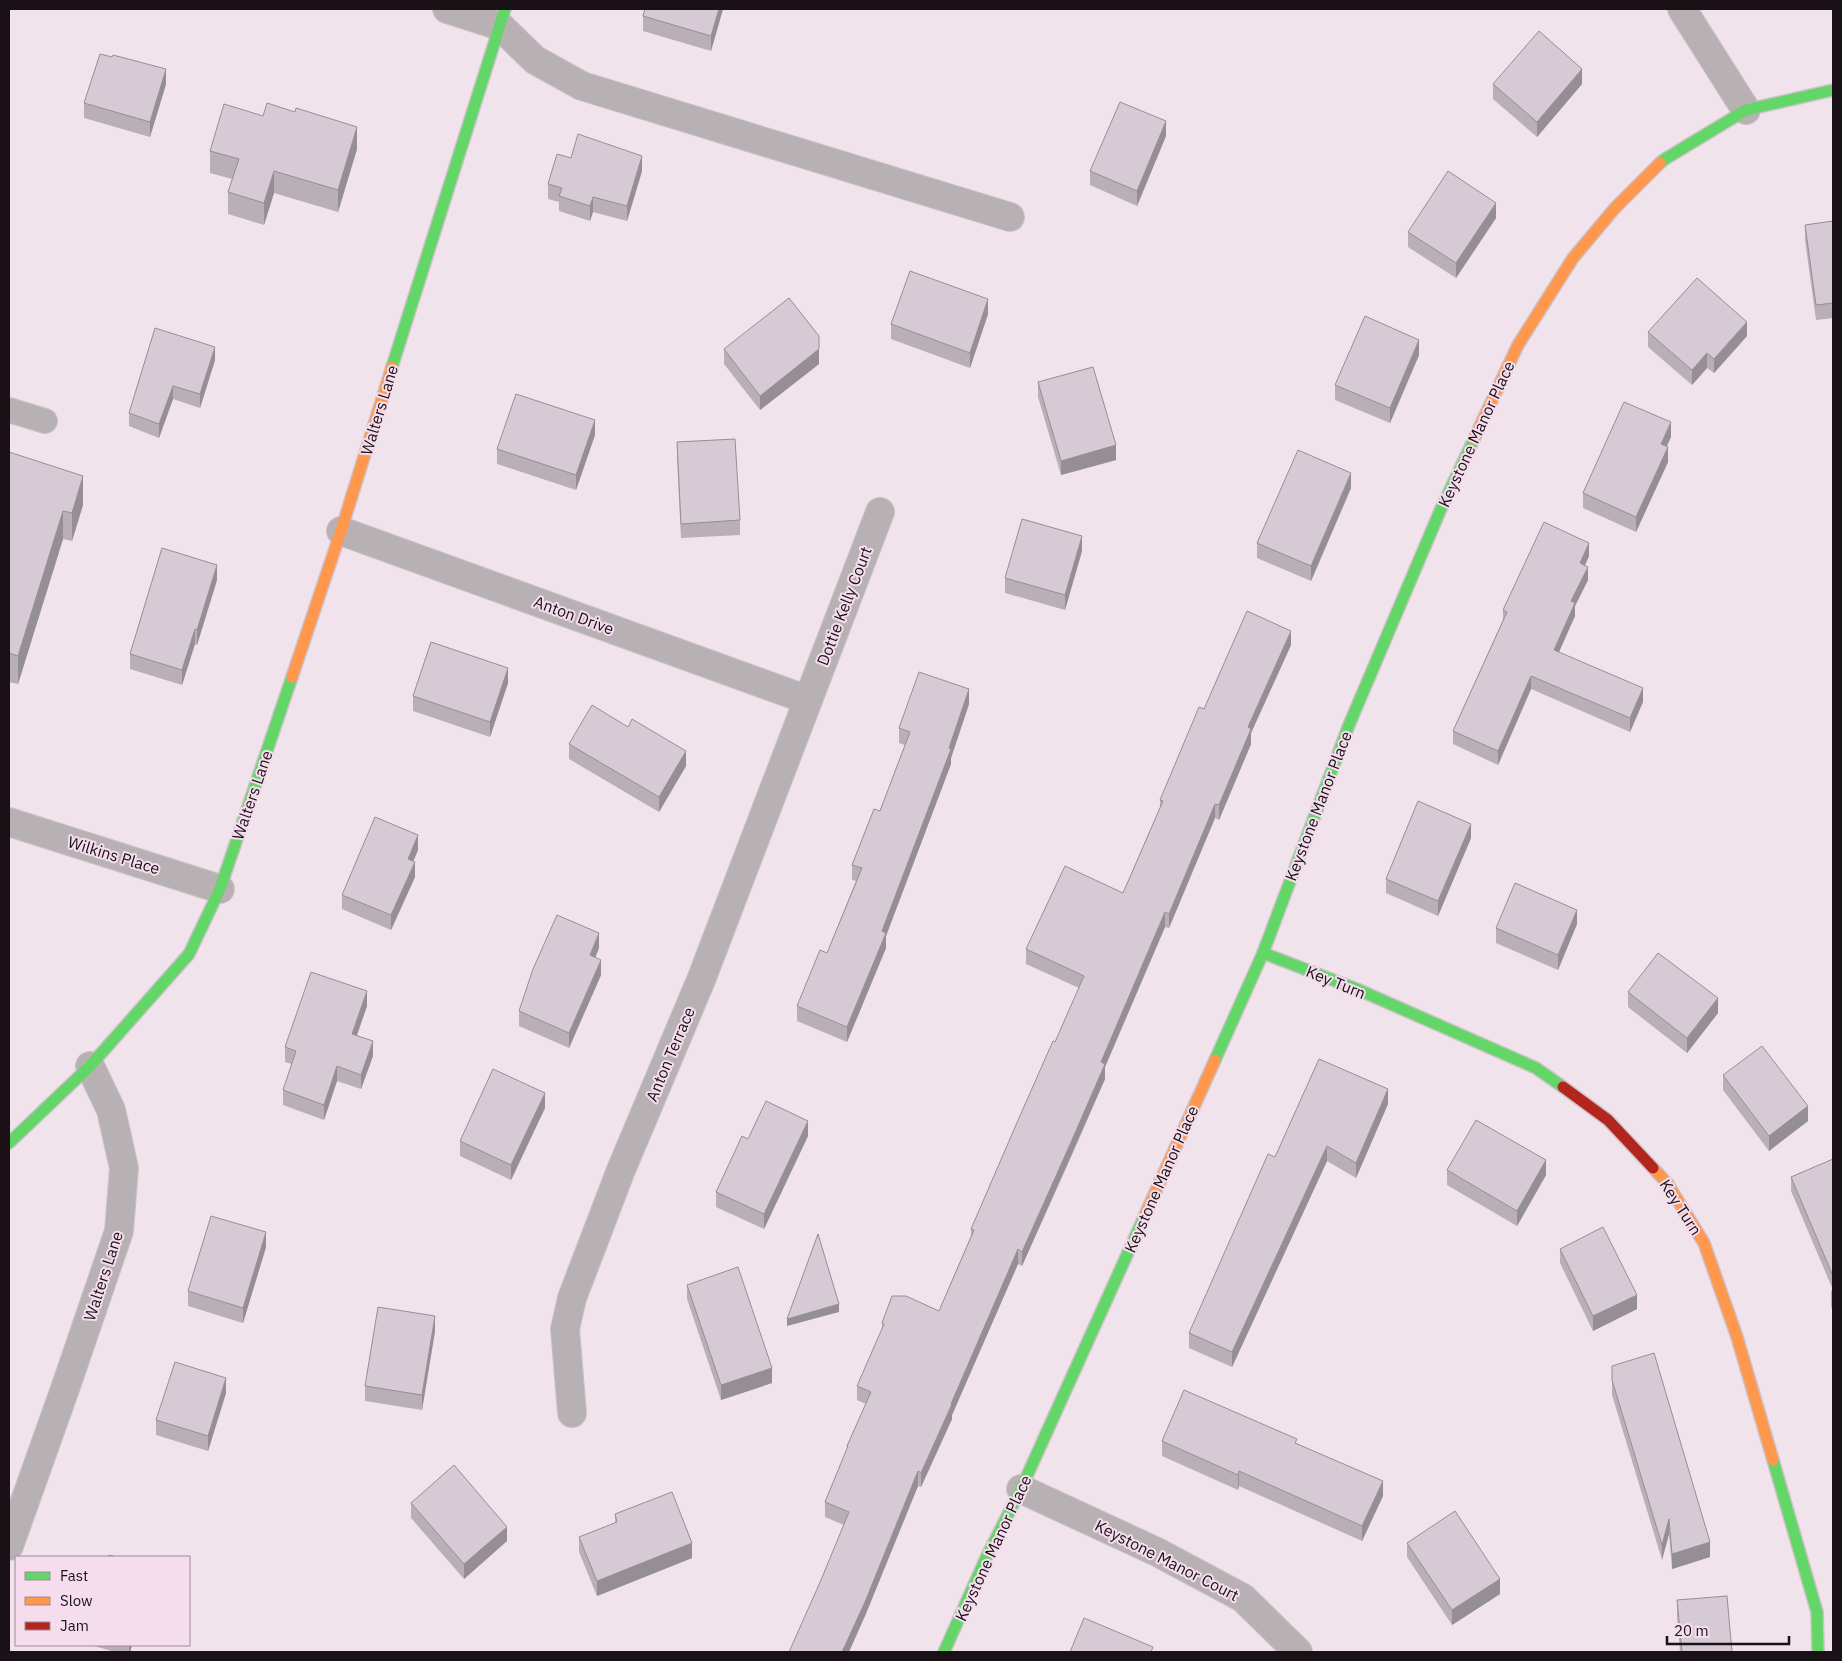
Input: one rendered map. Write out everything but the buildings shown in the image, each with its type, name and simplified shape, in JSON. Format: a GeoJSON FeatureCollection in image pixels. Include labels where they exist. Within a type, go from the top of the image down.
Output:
{"type":"FeatureCollection","features":[{"type":"Feature","properties":{"kind":"street"},"geometry":{"type":"LineString","coordinates":[[447,9],[502,17],[535,60],[582,86],[1010,217]]}},
{"type":"Feature","properties":{"kind":"street"},"geometry":{"type":"LineString","coordinates":[[1682,9],[1746,110]]}},
{"type":"Feature","properties":{"kind":"street","name":"Walters Lane"},"geometry":{"type":"LineString","coordinates":[[9,1546],[119,1231],[124,1168],[111,1110],[90,1066],[189,954],[220,889],[341,531],[502,17]]}},
{"type":"Feature","properties":{"kind":"street","name":"Keystone Manor Place"},"geometry":{"type":"LineString","coordinates":[[944,1652],[986,1558],[1021,1489],[1262,953],[1349,725],[1440,511],[1518,345],[1573,258],[1615,208],[1665,159],[1746,110],[1833,90]]}},
{"type":"Feature","properties":{"kind":"street","name":"Dottie Kelly Court"},"geometry":{"type":"LineString","coordinates":[[808,700],[880,512]]}},
{"type":"Feature","properties":{"kind":"street","name":"Anton Drive"},"geometry":{"type":"LineString","coordinates":[[341,531],[808,700]]}},
{"type":"Feature","properties":{"kind":"street","name":"Anton Terrace"},"geometry":{"type":"LineString","coordinates":[[572,1413],[565,1329],[572,1298],[621,1170],[700,980],[808,700]]}},
{"type":"Feature","properties":{"kind":"street","name":"Wilkins Place"},"geometry":{"type":"LineString","coordinates":[[9,822],[220,889]]}},
{"type":"Feature","properties":{"kind":"street","name":"Key Turn"},"geometry":{"type":"LineString","coordinates":[[1262,953],[1359,990],[1536,1068],[1608,1120],[1667,1183],[1704,1244],[1737,1337],[1817,1612],[1818,1652]]}},
{"type":"Feature","properties":{"kind":"street"},"geometry":{"type":"LineString","coordinates":[[9,1143],[90,1066]]}},
{"type":"Feature","properties":{"kind":"street","name":"Keystone Manor Court"},"geometry":{"type":"LineString","coordinates":[[1021,1489],[1157,1552],[1243,1598],[1298,1652]]}},
{"type":"Feature","properties":{"kind":"lane"},"geometry":{"type":"LineString","coordinates":[[9,410],[45,421]]}},
{"type":"Feature","properties":{"kind":"traffic: fast"},"geometry":{"type":"LineString","coordinates":[[392,367],[505,9]]}},
{"type":"Feature","properties":{"kind":"traffic: fast"},"geometry":{"type":"LineString","coordinates":[[1660,163],[1746,110],[1833,90]]}},
{"type":"Feature","properties":{"kind":"traffic: fast"},"geometry":{"type":"LineString","coordinates":[[1215,1060],[1263,953],[1349,725],[1440,511],[1474,439]]}},
{"type":"Feature","properties":{"kind":"traffic: fast"},"geometry":{"type":"LineString","coordinates":[[9,1143],[90,1066],[189,954],[220,889],[292,677]]}},
{"type":"Feature","properties":{"kind":"traffic: fast"},"geometry":{"type":"LineString","coordinates":[[1263,953],[1359,990],[1536,1068],[1563,1087]]}},
{"type":"Feature","properties":{"kind":"traffic: fast"},"geometry":{"type":"LineString","coordinates":[[944,1652],[986,1558],[1021,1489],[1145,1215]]}},
{"type":"Feature","properties":{"kind":"traffic: fast"},"geometry":{"type":"LineString","coordinates":[[1773,1460],[1817,1612],[1818,1652]]}},
{"type":"Feature","properties":{"kind":"traffic: slow"},"geometry":{"type":"LineString","coordinates":[[1474,439],[1518,345],[1573,258],[1615,208],[1660,163]]}},
{"type":"Feature","properties":{"kind":"traffic: slow"},"geometry":{"type":"LineString","coordinates":[[292,677],[341,531],[392,367]]}},
{"type":"Feature","properties":{"kind":"traffic: slow"},"geometry":{"type":"LineString","coordinates":[[1145,1215],[1215,1060]]}},
{"type":"Feature","properties":{"kind":"traffic: slow"},"geometry":{"type":"LineString","coordinates":[[1653,1168],[1667,1183],[1704,1243],[1737,1337],[1773,1460]]}},
{"type":"Feature","properties":{"kind":"traffic: jam"},"geometry":{"type":"LineString","coordinates":[[1563,1087],[1608,1120],[1653,1168]]}}]}
